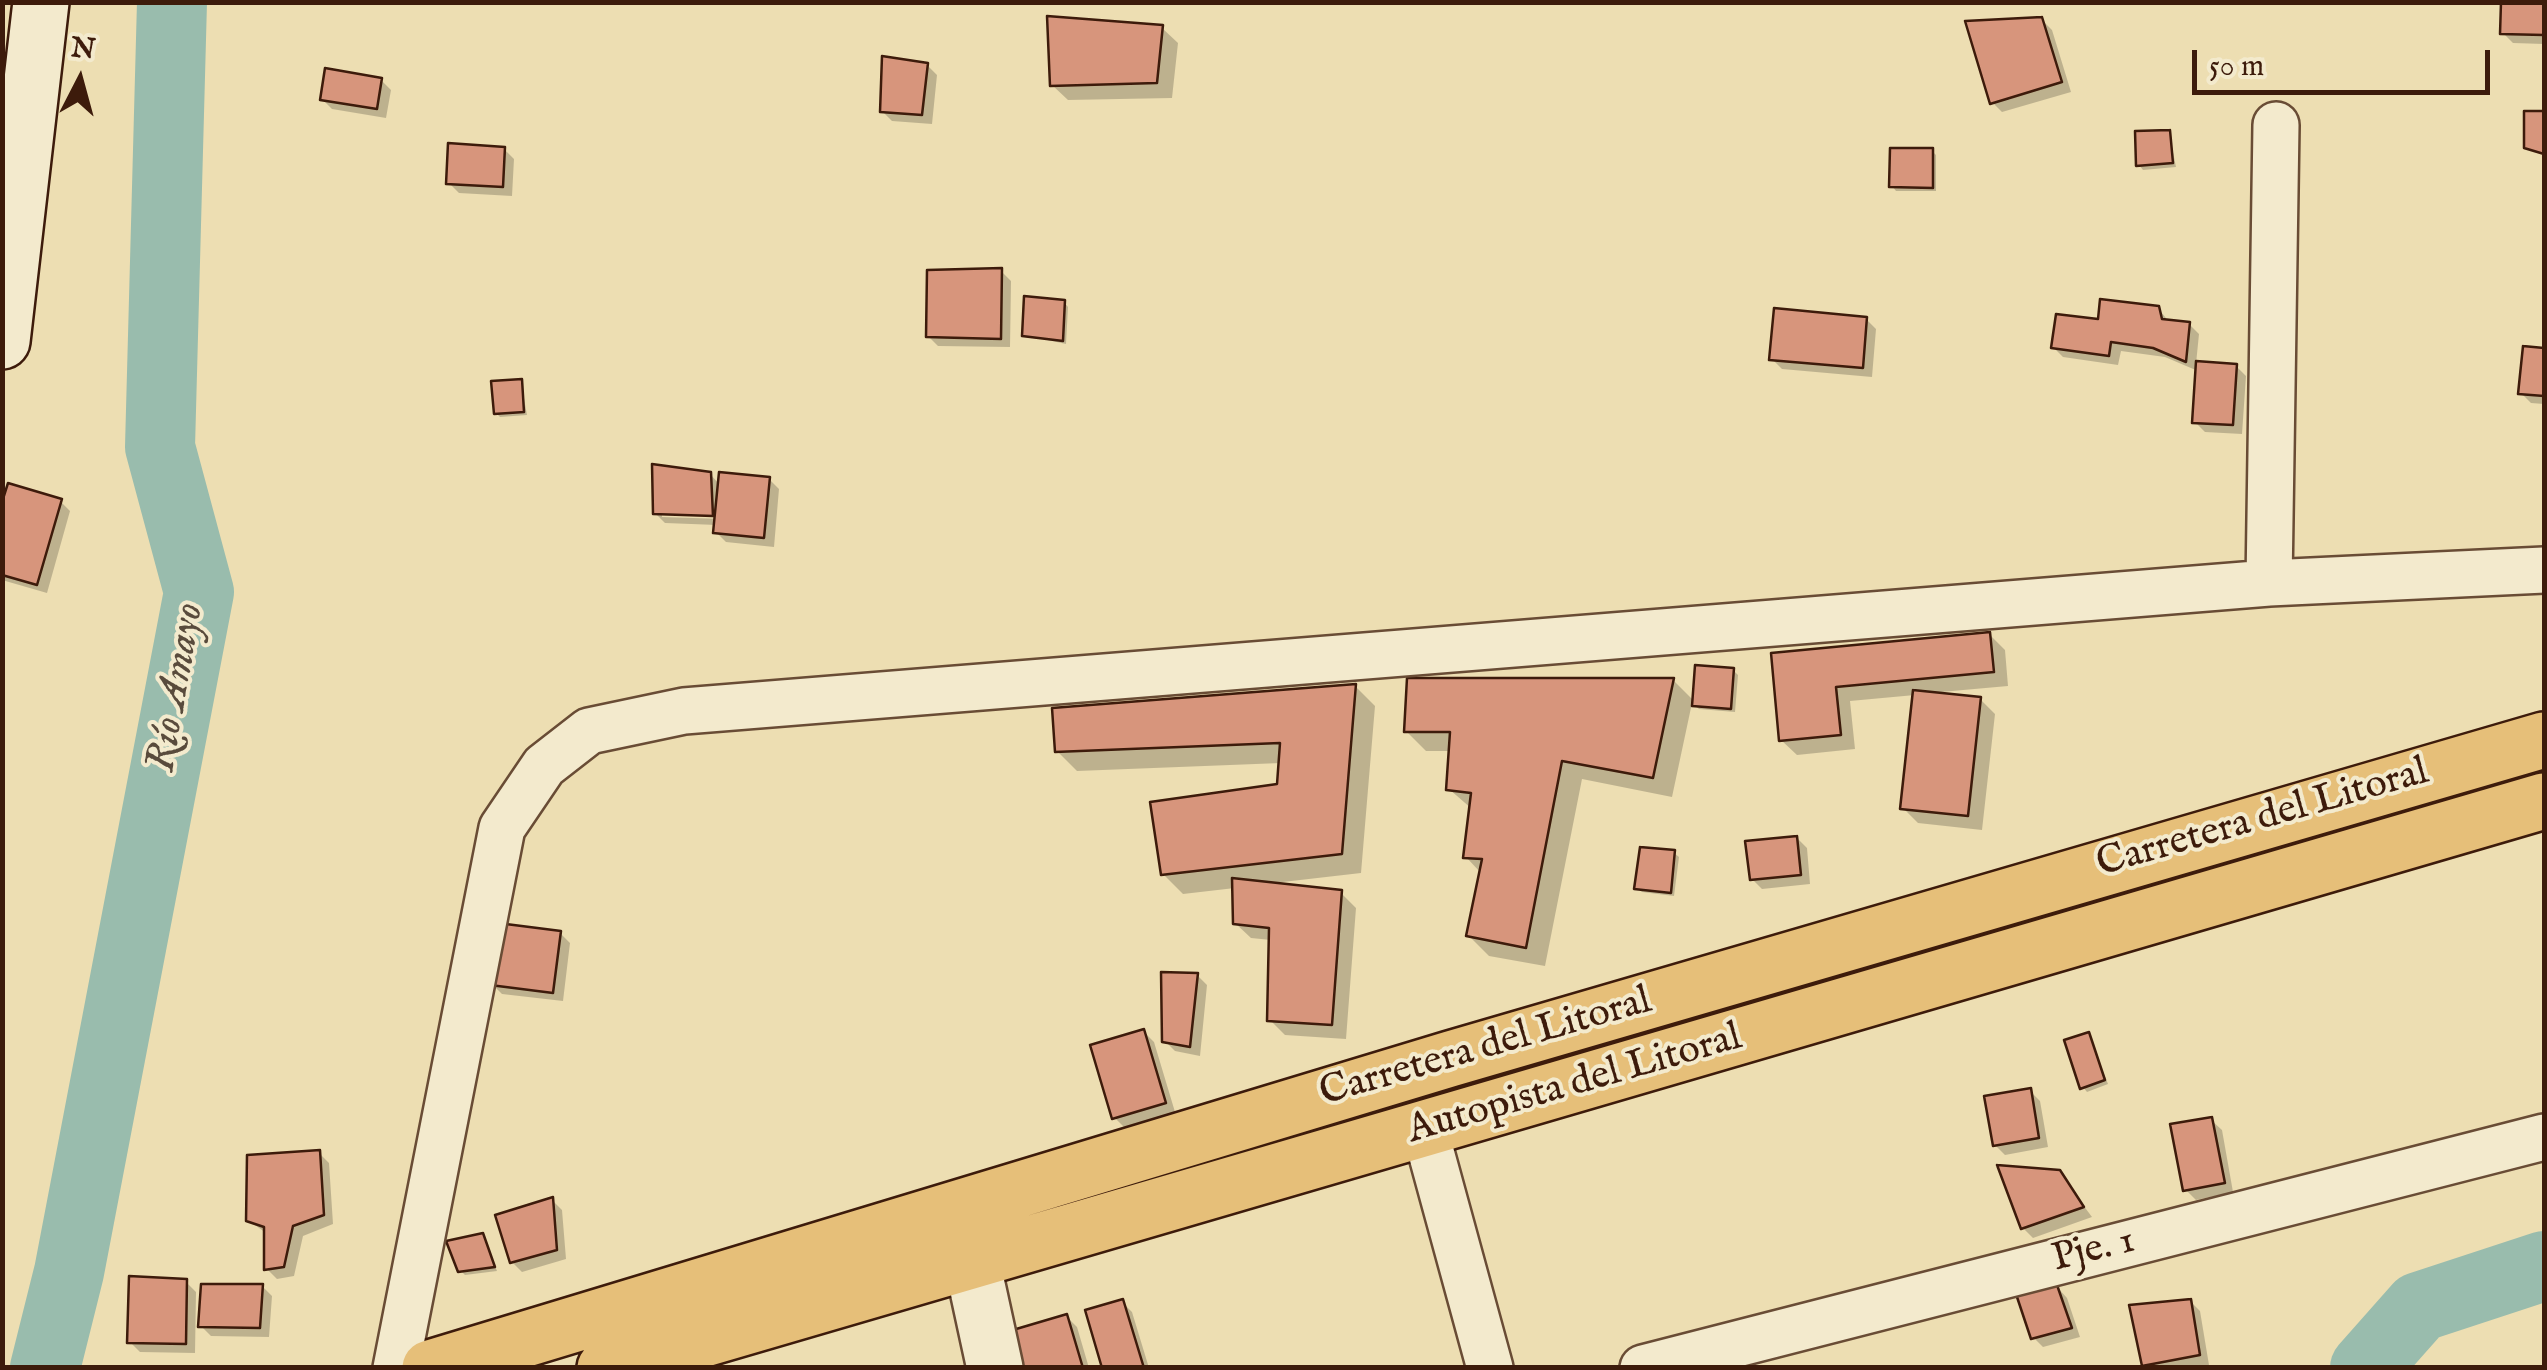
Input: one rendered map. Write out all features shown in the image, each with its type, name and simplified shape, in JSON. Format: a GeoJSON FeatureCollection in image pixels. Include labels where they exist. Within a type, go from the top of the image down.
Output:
{"type":"FeatureCollection","features":[{"type":"Feature","properties":{"kind":"main road"},"geometry":{"type":"LineString","coordinates":[[2,340],[41,2]]}},
{"type":"Feature","properties":{"kind":"main road","name":"Carretera del Litoral"},"geometry":{"type":"LineString","coordinates":[[430,1368],[1450,1059],[2544,740]]}},
{"type":"Feature","properties":{"kind":"main road","name":"Autopista del Litoral"},"geometry":{"type":"LineString","coordinates":[[605,1368],[2544,801]]}},
{"type":"Feature","properties":{"kind":"main road"},"geometry":{"type":"LineString","coordinates":[[972,1262],[996,1368]]}},
{"type":"Feature","properties":{"kind":"street"},"geometry":{"type":"LineString","coordinates":[[2269,583],[2276,125]]}},
{"type":"Feature","properties":{"kind":"street"},"geometry":{"type":"LineString","coordinates":[[396,1368],[502,828],[544,766],[589,731],[684,710],[2269,583],[2544,570]]}},
{"type":"Feature","properties":{"kind":"street"},"geometry":{"type":"LineString","coordinates":[[1425,1130],[1490,1368]]}},
{"type":"Feature","properties":{"kind":"street","name":"Pje. 1"},"geometry":{"type":"LineString","coordinates":[[1644,1368],[2544,1137]]}},
{"type":"Feature","properties":{"kind":"building"},"geometry":{"type":"Polygon","coordinates":[[[2501,2],[2544,2],[2544,35],[2500,34],[2501,2]]]}},
{"type":"Feature","properties":{"kind":"building"},"geometry":{"type":"Polygon","coordinates":[[[1047,16],[1163,25],[1157,83],[1050,86],[1047,16]]]}},
{"type":"Feature","properties":{"kind":"building"},"geometry":{"type":"Polygon","coordinates":[[[2042,17],[2062,82],[1990,104],[1965,21],[2042,17]]]}},
{"type":"Feature","properties":{"kind":"building"},"geometry":{"type":"Polygon","coordinates":[[[882,56],[928,63],[922,115],[880,112],[882,56]]]}},
{"type":"Feature","properties":{"kind":"building"},"geometry":{"type":"Polygon","coordinates":[[[325,68],[382,78],[377,109],[320,100],[325,68]]]}},
{"type":"Feature","properties":{"kind":"building"},"geometry":{"type":"Polygon","coordinates":[[[2524,111],[2544,111],[2544,154],[2524,148],[2524,111]]]}},
{"type":"Feature","properties":{"kind":"building"},"geometry":{"type":"Polygon","coordinates":[[[2170,130],[2173,163],[2136,166],[2135,131],[2170,130]]]}},
{"type":"Feature","properties":{"kind":"building"},"geometry":{"type":"Polygon","coordinates":[[[448,143],[505,147],[503,187],[446,184],[448,143]]]}},
{"type":"Feature","properties":{"kind":"building"},"geometry":{"type":"Polygon","coordinates":[[[1890,148],[1933,148],[1933,188],[1889,187],[1890,148]]]}},
{"type":"Feature","properties":{"kind":"building"},"geometry":{"type":"Polygon","coordinates":[[[1002,268],[1001,339],[926,337],[927,270],[1002,268]]]}},
{"type":"Feature","properties":{"kind":"building"},"geometry":{"type":"Polygon","coordinates":[[[1024,296],[1065,300],[1063,341],[1022,336],[1024,296]]]}},
{"type":"Feature","properties":{"kind":"building"},"geometry":{"type":"Polygon","coordinates":[[[2100,299],[2159,306],[2162,319],[2190,322],[2186,362],[2153,348],[2111,342],[2109,356],[2051,348],[2056,314],[2098,319],[2100,299]]]}},
{"type":"Feature","properties":{"kind":"building"},"geometry":{"type":"Polygon","coordinates":[[[1774,308],[1867,317],[1863,368],[1769,360],[1774,308]]]}},
{"type":"Feature","properties":{"kind":"building"},"geometry":{"type":"Polygon","coordinates":[[[2523,346],[2544,348],[2544,396],[2518,394],[2523,346]]]}},
{"type":"Feature","properties":{"kind":"building"},"geometry":{"type":"Polygon","coordinates":[[[2196,361],[2237,364],[2233,425],[2192,423],[2196,361]]]}},
{"type":"Feature","properties":{"kind":"building"},"geometry":{"type":"Polygon","coordinates":[[[522,379],[524,412],[494,414],[491,381],[522,379]]]}},
{"type":"Feature","properties":{"kind":"building"},"geometry":{"type":"Polygon","coordinates":[[[652,464],[711,472],[713,516],[653,514],[652,464]]]}},
{"type":"Feature","properties":{"kind":"building"},"geometry":{"type":"Polygon","coordinates":[[[719,472],[770,477],[764,538],[713,533],[719,472]]]}},
{"type":"Feature","properties":{"kind":"building"},"geometry":{"type":"Polygon","coordinates":[[[8,483],[62,499],[37,585],[2,575],[2,502],[8,483]]]}},
{"type":"Feature","properties":{"kind":"building"},"geometry":{"type":"Polygon","coordinates":[[[1990,632],[1994,672],[1836,687],[1841,735],[1779,741],[1771,653],[1990,632]]]}},
{"type":"Feature","properties":{"kind":"building"},"geometry":{"type":"Polygon","coordinates":[[[1695,665],[1734,668],[1731,709],[1692,706],[1695,665]]]}},
{"type":"Feature","properties":{"kind":"building"},"geometry":{"type":"Polygon","coordinates":[[[1407,678],[1674,678],[1653,778],[1562,761],[1526,948],[1466,936],[1482,859],[1463,858],[1471,793],[1446,790],[1450,732],[1404,732],[1407,678]]]}},
{"type":"Feature","properties":{"kind":"building"},"geometry":{"type":"Polygon","coordinates":[[[1356,684],[1342,854],[1161,875],[1150,802],[1277,784],[1280,743],[1055,752],[1052,708],[1356,684]]]}},
{"type":"Feature","properties":{"kind":"building"},"geometry":{"type":"Polygon","coordinates":[[[1913,690],[1981,697],[1968,816],[1900,809],[1913,690]]]}},
{"type":"Feature","properties":{"kind":"building"},"geometry":{"type":"Polygon","coordinates":[[[1797,836],[1801,875],[1750,880],[1745,841],[1797,836]]]}},
{"type":"Feature","properties":{"kind":"building"},"geometry":{"type":"Polygon","coordinates":[[[1640,847],[1675,850],[1671,893],[1634,889],[1640,847]]]}},
{"type":"Feature","properties":{"kind":"building"},"geometry":{"type":"Polygon","coordinates":[[[1232,878],[1342,890],[1332,1025],[1267,1021],[1269,928],[1233,924],[1232,878]]]}},
{"type":"Feature","properties":{"kind":"building"},"geometry":{"type":"Polygon","coordinates":[[[498,923],[561,931],[553,993],[490,985],[498,923]]]}},
{"type":"Feature","properties":{"kind":"building"},"geometry":{"type":"Polygon","coordinates":[[[1161,972],[1198,973],[1190,1047],[1162,1042],[1161,972]]]}},
{"type":"Feature","properties":{"kind":"building"},"geometry":{"type":"Polygon","coordinates":[[[1144,1029],[1166,1103],[1112,1119],[1090,1045],[1144,1029]]]}},
{"type":"Feature","properties":{"kind":"building"},"geometry":{"type":"Polygon","coordinates":[[[2089,1032],[2105,1080],[2080,1089],[2064,1040],[2089,1032]]]}},
{"type":"Feature","properties":{"kind":"building"},"geometry":{"type":"Polygon","coordinates":[[[2031,1088],[2039,1138],[1993,1146],[1984,1096],[2031,1088]]]}},
{"type":"Feature","properties":{"kind":"building"},"geometry":{"type":"Polygon","coordinates":[[[2212,1117],[2225,1183],[2183,1191],[2170,1124],[2212,1117]]]}},
{"type":"Feature","properties":{"kind":"building"},"geometry":{"type":"Polygon","coordinates":[[[320,1150],[324,1215],[293,1226],[284,1267],[264,1270],[264,1227],[246,1221],[247,1155],[320,1150]]]}},
{"type":"Feature","properties":{"kind":"building"},"geometry":{"type":"Polygon","coordinates":[[[1997,1165],[2060,1170],[2084,1207],[2021,1229],[1997,1165]]]}},
{"type":"Feature","properties":{"kind":"building"},"geometry":{"type":"Polygon","coordinates":[[[553,1197],[557,1250],[510,1263],[495,1215],[553,1197]]]}},
{"type":"Feature","properties":{"kind":"building"},"geometry":{"type":"Polygon","coordinates":[[[483,1233],[495,1267],[458,1272],[446,1241],[483,1233]]]}},
{"type":"Feature","properties":{"kind":"building"},"geometry":{"type":"Polygon","coordinates":[[[129,1276],[187,1279],[186,1344],[127,1343],[129,1276]]]}},
{"type":"Feature","properties":{"kind":"building"},"geometry":{"type":"Polygon","coordinates":[[[201,1284],[263,1284],[260,1328],[198,1327],[201,1284]]]}},
{"type":"Feature","properties":{"kind":"building"},"geometry":{"type":"Polygon","coordinates":[[[2057,1285],[2072,1328],[2031,1339],[2016,1294],[2057,1285]]]}},
{"type":"Feature","properties":{"kind":"building"},"geometry":{"type":"Polygon","coordinates":[[[1123,1299],[1144,1368],[1102,1368],[1085,1310],[1123,1299]]]}},
{"type":"Feature","properties":{"kind":"building"},"geometry":{"type":"Polygon","coordinates":[[[2191,1299],[2200,1355],[2142,1366],[2129,1305],[2191,1299]]]}},
{"type":"Feature","properties":{"kind":"building"},"geometry":{"type":"Polygon","coordinates":[[[1067,1314],[1083,1368],[1017,1368],[1006,1332],[1067,1314]]]}},
{"type":"Feature","properties":{"kind":"waterway","name":"Río Amayo"},"geometry":{"type":"LineString","coordinates":[[45,1368],[69,1272],[199,592],[160,447],[172,2]]}},
{"type":"Feature","properties":{"kind":"waterway"},"geometry":{"type":"LineString","coordinates":[[2365,1368],[2419,1307],[2544,1266]]}}]}
